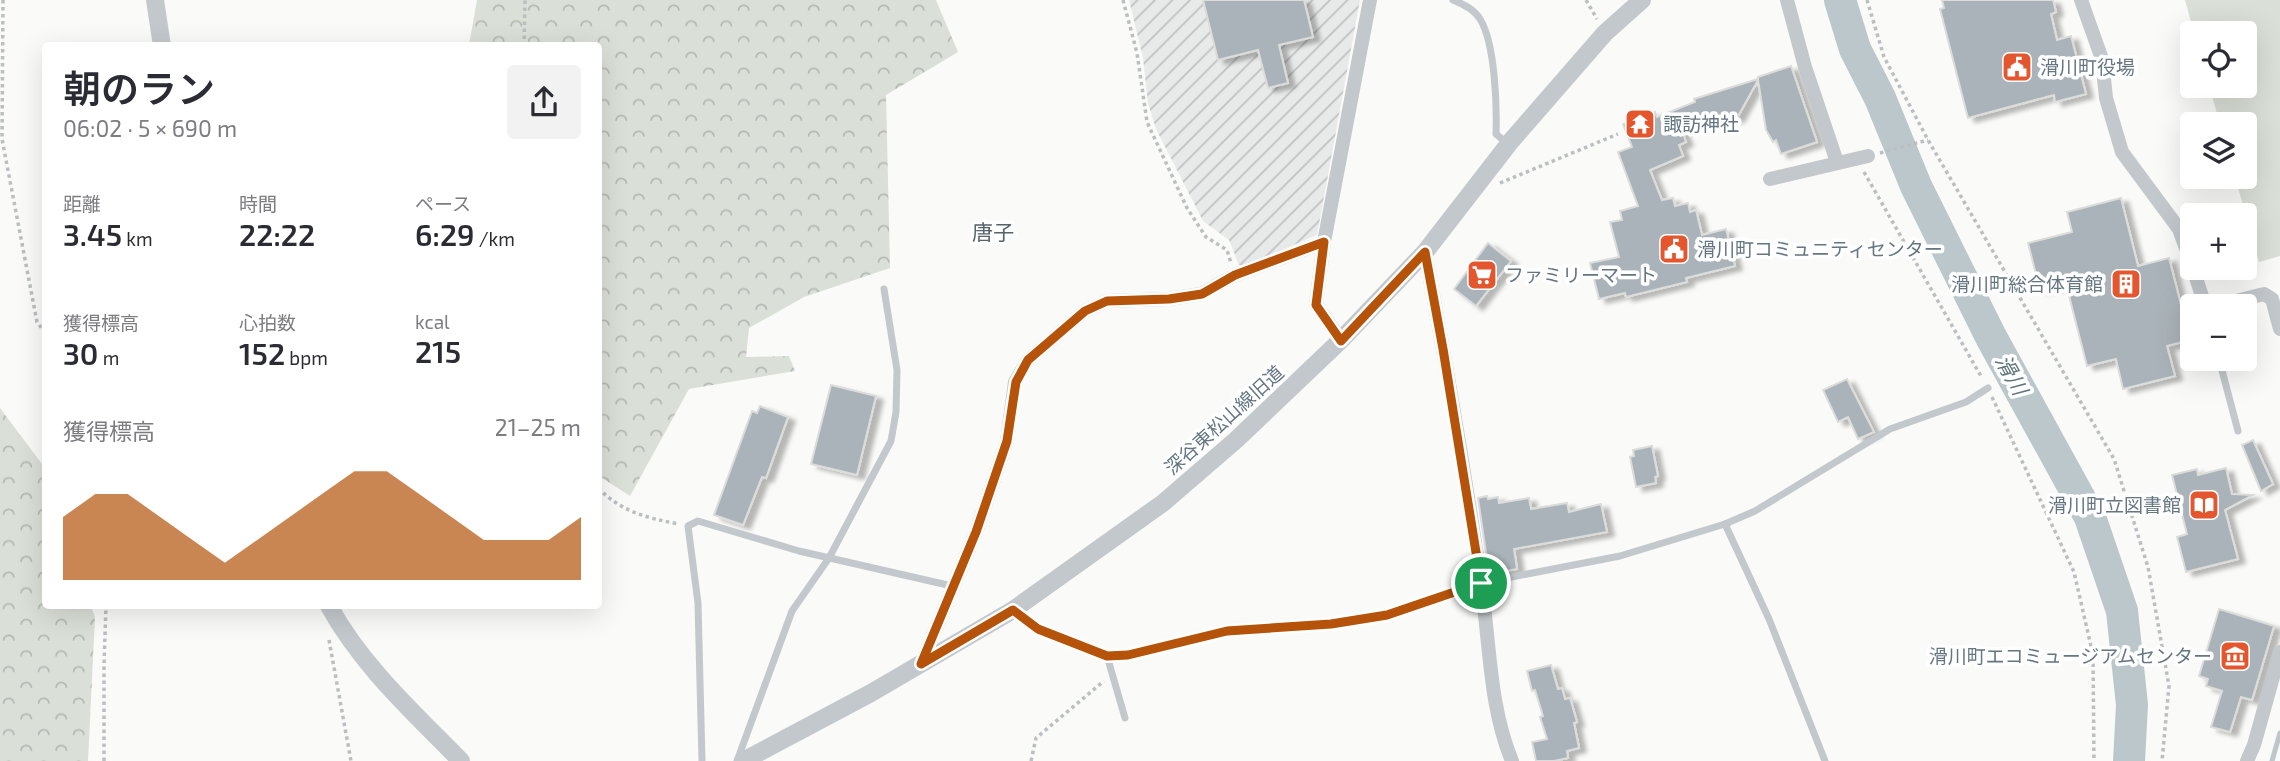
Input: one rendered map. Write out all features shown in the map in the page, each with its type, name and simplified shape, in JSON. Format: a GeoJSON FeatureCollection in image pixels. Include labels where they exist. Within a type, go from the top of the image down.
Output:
{"type":"FeatureCollection","features":[{"type":"Feature","properties":{"kind":"street"},"geometry":{"type":"LineString","coordinates":[[155,0],[161,42]]}},
{"type":"Feature","properties":{"kind":"street"},"geometry":{"type":"LineString","coordinates":[[1341,341],[1316,305],[1324,242],[1370,0]]}},
{"type":"Feature","properties":{"kind":"street","name":"深谷東松山線旧道"},"geometry":{"type":"LineString","coordinates":[[743,761],[921,664],[1013,610],[1163,503],[1236,440],[1341,341],[1425,252],[1509,144],[1605,33],[1642,0]]}},
{"type":"Feature","properties":{"kind":"street"},"geometry":{"type":"LineString","coordinates":[[1787,0],[1805,67],[1837,162]]}},
{"type":"Feature","properties":{"kind":"street"},"geometry":{"type":"LineString","coordinates":[[2081,0],[2102,59],[2106,98],[2122,152],[2180,232]]}},
{"type":"Feature","properties":{"kind":"street"},"geometry":{"type":"LineString","coordinates":[[1770,179],[1862,157]]}},
{"type":"Feature","properties":{"kind":"street"},"geometry":{"type":"LineString","coordinates":[[921,664],[976,532],[1007,441],[1016,382],[1028,360],[1085,311],[1107,301],[1169,299],[1202,294],[1235,275],[1324,242]]}},
{"type":"Feature","properties":{"kind":"street"},"geometry":{"type":"LineString","coordinates":[[1425,252],[1481,583],[1495,699],[1503,740],[1512,761]]}},
{"type":"Feature","properties":{"kind":"street"},"geometry":{"type":"LineString","coordinates":[[2257,296],[2264,294],[2272,299],[2280,330]]}},
{"type":"Feature","properties":{"kind":"street"},"geometry":{"type":"LineString","coordinates":[[331,609],[379,677],[461,761]]}},
{"type":"Feature","properties":{"kind":"street"},"geometry":{"type":"LineString","coordinates":[[2247,761],[2280,652]]}},
{"type":"Feature","properties":{"kind":"lane"},"geometry":{"type":"LineString","coordinates":[[1453,0],[1466,5],[1480,18],[1487,40],[1497,104],[1496,134],[1509,144]]}},
{"type":"Feature","properties":{"kind":"lane"},"geometry":{"type":"LineString","coordinates":[[737,761],[792,611],[829,558],[891,442],[896,412],[897,370],[884,289]]}},
{"type":"Feature","properties":{"kind":"lane"},"geometry":{"type":"LineString","coordinates":[[2221,371],[2238,432]]}},
{"type":"Feature","properties":{"kind":"lane"},"geometry":{"type":"LineString","coordinates":[[1481,583],[1620,556],[1724,524],[1755,511],[1890,429],[1966,402],[1988,388]]}},
{"type":"Feature","properties":{"kind":"lane"},"geometry":{"type":"LineString","coordinates":[[702,761],[698,603],[688,526],[698,521],[829,558],[952,586]]}},
{"type":"Feature","properties":{"kind":"lane"},"geometry":{"type":"LineString","coordinates":[[1724,524],[1769,619],[1825,761]]}},
{"type":"Feature","properties":{"kind":"lane"},"geometry":{"type":"LineString","coordinates":[[1013,610],[1038,629],[1107,656],[1125,718]]}},
{"type":"Feature","properties":{"kind":"path"},"geometry":{"type":"LineString","coordinates":[[3,0],[2,139],[37,322],[42,329]]}},
{"type":"Feature","properties":{"kind":"path"},"geometry":{"type":"LineString","coordinates":[[524,42],[525,0]]}},
{"type":"Feature","properties":{"kind":"path"},"geometry":{"type":"LineString","coordinates":[[1123,0],[1136,53],[1147,122],[1187,208],[1206,236],[1227,250],[1235,275]]}},
{"type":"Feature","properties":{"kind":"path"},"geometry":{"type":"LineString","coordinates":[[1867,0],[1884,57],[1928,140],[2114,459],[2148,567],[2169,686],[2162,761]]}},
{"type":"Feature","properties":{"kind":"path"},"geometry":{"type":"LineString","coordinates":[[1499,184],[1618,134]]}},
{"type":"Feature","properties":{"kind":"path"},"geometry":{"type":"LineString","coordinates":[[1928,140],[1862,157],[1988,388],[2074,572],[2093,655],[2094,761]]}},
{"type":"Feature","properties":{"kind":"path"},"geometry":{"type":"LineString","coordinates":[[602,492],[609,499],[644,518],[688,526]]}},
{"type":"Feature","properties":{"kind":"path"},"geometry":{"type":"LineString","coordinates":[[1107,656],[1128,655],[1227,631],[1331,624],[1387,615],[1481,583]]}},
{"type":"Feature","properties":{"kind":"path"},"geometry":{"type":"LineString","coordinates":[[104,761],[103,665],[106,609]]}},
{"type":"Feature","properties":{"kind":"path"},"geometry":{"type":"LineString","coordinates":[[340,625],[329,636],[351,761]]}},
{"type":"Feature","properties":{"kind":"path"},"geometry":{"type":"LineString","coordinates":[[1031,761],[1036,738],[1111,676]]}},
{"type":"Feature","properties":{"kind":"shaded area"},"geometry":{"type":"Polygon","coordinates":[[[1129,0],[1360,0],[1317,235],[1243,266],[1239,265],[1229,240],[1203,221],[1156,129],[1148,103],[1143,58],[1129,0]]]}},
{"type":"Feature","properties":{"kind":"green space"},"geometry":{"type":"Polygon","coordinates":[[[477,0],[936,0],[958,52],[886,95],[890,268],[804,297],[749,328],[746,357],[789,356],[795,371],[689,389],[630,496],[602,478],[602,42],[470,42],[477,0]]]}},
{"type":"Feature","properties":{"kind":"green space"},"geometry":{"type":"Polygon","coordinates":[[[2185,0],[2280,0],[2280,256],[2259,262],[2257,203],[2242,203],[2238,189],[2257,189],[2257,112],[2217,112],[2212,98],[2257,98],[2257,21],[2191,21],[2185,0]]]}},
{"type":"Feature","properties":{"kind":"green space"},"geometry":{"type":"Polygon","coordinates":[[[0,408],[42,464],[42,609],[92,609],[95,617],[88,761],[0,761],[0,408]]]}},
{"type":"Feature","properties":{"kind":"building"},"geometry":{"type":"Polygon","coordinates":[[[1203,0],[1304,0],[1313,37],[1279,45],[1288,83],[1268,88],[1258,50],[1218,60],[1203,0]]]}},
{"type":"Feature","properties":{"kind":"building","name":"滑川町役場"},"geometry":{"type":"Polygon","coordinates":[[[1942,0],[2053,0],[2056,12],[2051,14],[2057,40],[2071,36],[2086,94],[2055,102],[2054,95],[1968,118],[1940,9],[1944,8],[1942,0]]]}},
{"type":"Feature","properties":{"kind":"building"},"geometry":{"type":"Polygon","coordinates":[[[1791,66],[1817,142],[1781,154],[1776,140],[1773,142],[1766,130],[1758,80],[1737,118],[1729,119],[1723,116],[1681,129],[1686,142],[1679,145],[1683,156],[1650,170],[1662,200],[1673,198],[1675,206],[1688,203],[1690,212],[1696,210],[1702,235],[1726,229],[1735,266],[1686,278],[1687,282],[1626,297],[1625,293],[1599,299],[1590,263],[1619,257],[1610,222],[1622,220],[1620,211],[1638,206],[1618,152],[1632,147],[1623,124],[1628,123],[1627,120],[1655,112],[1657,117],[1695,102],[1694,99],[1791,66]]]}},
{"type":"Feature","properties":{"kind":"building","name":"滑川町総合体育館"},"geometry":{"type":"Polygon","coordinates":[[[2121,198],[2138,266],[2169,258],[2180,301],[2180,343],[2167,346],[2175,376],[2123,389],[2116,359],[2087,366],[2066,284],[2040,290],[2028,243],[2072,232],[2067,212],[2121,198]]]}},
{"type":"Feature","properties":{"kind":"building","name":"ファミリーマート"},"geometry":{"type":"Polygon","coordinates":[[[1488,243],[1511,261],[1476,306],[1454,289],[1488,243]]]}},
{"type":"Feature","properties":{"kind":"building"},"geometry":{"type":"Polygon","coordinates":[[[1847,379],[1874,432],[1858,439],[1848,417],[1838,422],[1823,390],[1847,379]]]}},
{"type":"Feature","properties":{"kind":"building"},"geometry":{"type":"Polygon","coordinates":[[[831,385],[876,396],[857,475],[811,464],[831,385]]]}},
{"type":"Feature","properties":{"kind":"building"},"geometry":{"type":"Polygon","coordinates":[[[760,406],[788,417],[766,478],[762,477],[743,525],[714,515],[752,411],[757,413],[760,406]]]}},
{"type":"Feature","properties":{"kind":"building"},"geometry":{"type":"Polygon","coordinates":[[[2253,440],[2273,484],[2261,491],[2242,445],[2253,440]]]}},
{"type":"Feature","properties":{"kind":"building"},"geometry":{"type":"Polygon","coordinates":[[[1652,446],[1658,476],[1655,477],[1656,483],[1636,487],[1630,457],[1634,456],[1633,450],[1652,446]]]}},
{"type":"Feature","properties":{"kind":"building"},"geometry":{"type":"Polygon","coordinates":[[[2226,468],[2232,494],[2253,495],[2225,510],[2238,559],[2186,572],[2177,537],[2187,534],[2172,475],[2197,469],[2198,475],[2226,468]]]}},
{"type":"Feature","properties":{"kind":"building"},"geometry":{"type":"Polygon","coordinates":[[[1487,496],[1488,499],[1498,497],[1499,503],[1529,498],[1531,509],[1567,503],[1569,512],[1601,504],[1607,532],[1514,549],[1517,569],[1489,574],[1478,498],[1487,496]]]}},
{"type":"Feature","properties":{"kind":"building"},"geometry":{"type":"Polygon","coordinates":[[[2219,609],[2274,626],[2252,700],[2241,697],[2230,732],[2211,727],[2222,691],[2206,686],[2208,679],[2199,676],[2219,609]]]}},
{"type":"Feature","properties":{"kind":"building"},"geometry":{"type":"Polygon","coordinates":[[[1551,665],[1558,689],[1562,688],[1565,699],[1570,698],[1577,722],[1574,723],[1579,748],[1567,751],[1568,758],[1536,761],[1532,742],[1547,739],[1540,717],[1543,716],[1527,671],[1551,665]]]}},
{"type":"Feature","properties":{"kind":"waterway","name":"滑川"},"geometry":{"type":"LineString","coordinates":[[1840,0],[1855,49],[1880,98],[1916,186],[1991,337],[2090,517],[2122,611],[2132,705],[2129,761]]}},
{"type":"Feature","properties":{"kind":"waterway"},"geometry":{"type":"LineString","coordinates":[[2272,761],[2280,733]]}},
{"type":"Feature","properties":{"kind":"place","name":"滑川町役場"},"geometry":{"type":"Point","coordinates":[2017,67]}},
{"type":"Feature","properties":{"kind":"place","name":"諏訪神社"},"geometry":{"type":"Point","coordinates":[1640,124]}},
{"type":"Feature","properties":{"kind":"place","name":"滑川町コミュニティセンター"},"geometry":{"type":"Point","coordinates":[1674,249]}},
{"type":"Feature","properties":{"kind":"place","name":"ファミリーマート"},"geometry":{"type":"Point","coordinates":[1482,275]}},
{"type":"Feature","properties":{"kind":"place","name":"滑川町総合体育館"},"geometry":{"type":"Point","coordinates":[2126,284]}},
{"type":"Feature","properties":{"kind":"place","name":"滑川町立図書館"},"geometry":{"type":"Point","coordinates":[2204,505]}},
{"type":"Feature","properties":{"kind":"place","name":"滑川町エコミュージアムセンター"},"geometry":{"type":"Point","coordinates":[2235,656]}},
{"type":"Feature","properties":{"kind":"district","name":"唐子"},"geometry":{"type":"Point","coordinates":[993,233]}},
{"type":"Feature","properties":{"kind":"route"},"geometry":{"type":"LineString","coordinates":[[1324,242],[1316,305],[1341,341],[1425,252],[1481,583],[1387,615],[1331,624],[1227,631],[1128,655],[1107,656],[1038,629],[1013,610],[921,664],[976,532],[1007,441],[1016,382],[1028,360],[1085,311],[1107,301],[1169,299],[1202,294],[1235,275],[1324,242]]}}]}
